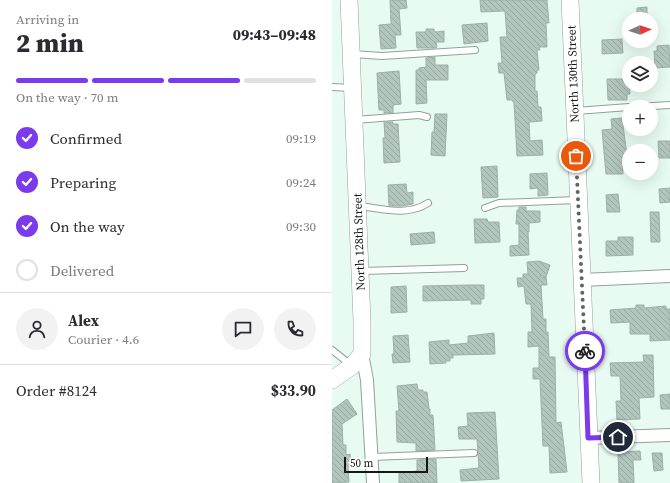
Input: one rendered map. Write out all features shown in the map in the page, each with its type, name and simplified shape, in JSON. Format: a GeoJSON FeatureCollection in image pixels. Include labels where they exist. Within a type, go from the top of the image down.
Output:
{"type":"FeatureCollection","features":[{"type":"Feature","properties":{"kind":"main road","name":"North 128th Street"},"geometry":{"type":"LineString","coordinates":[[350,0],[361,271],[357,360]]}},
{"type":"Feature","properties":{"kind":"main road","name":"North 130th Street"},"geometry":{"type":"LineString","coordinates":[[570,0],[591,483]]}},
{"type":"Feature","properties":{"kind":"main road"},"geometry":{"type":"LineString","coordinates":[[332,380],[357,360]]}},
{"type":"Feature","properties":{"kind":"street"},"geometry":{"type":"LineString","coordinates":[[582,280],[670,276]]}},
{"type":"Feature","properties":{"kind":"street","name":"North 128th Street"},"geometry":{"type":"LineString","coordinates":[[357,360],[367,380],[373,483]]}},
{"type":"Feature","properties":{"kind":"street"},"geometry":{"type":"LineString","coordinates":[[588,438],[670,434]]}},
{"type":"Feature","properties":{"kind":"lane"},"geometry":{"type":"LineString","coordinates":[[351,54],[382,56],[475,50]]}},
{"type":"Feature","properties":{"kind":"lane"},"geometry":{"type":"LineString","coordinates":[[332,87],[353,88]]}},
{"type":"Feature","properties":{"kind":"lane"},"geometry":{"type":"LineString","coordinates":[[658,106],[670,105]]}},
{"type":"Feature","properties":{"kind":"lane"},"geometry":{"type":"LineString","coordinates":[[575,111],[622,108]]}},
{"type":"Feature","properties":{"kind":"lane"},"geometry":{"type":"LineString","coordinates":[[355,120],[419,115],[427,117]]}},
{"type":"Feature","properties":{"kind":"lane"},"geometry":{"type":"LineString","coordinates":[[485,208],[499,203],[578,200]]}},
{"type":"Feature","properties":{"kind":"lane"},"geometry":{"type":"LineString","coordinates":[[358,206],[395,211],[417,209],[428,203]]}},
{"type":"Feature","properties":{"kind":"lane"},"geometry":{"type":"LineString","coordinates":[[361,271],[464,268]]}},
{"type":"Feature","properties":{"kind":"lane"},"geometry":{"type":"LineString","coordinates":[[332,350],[357,360]]}},
{"type":"Feature","properties":{"kind":"lane"},"geometry":{"type":"LineString","coordinates":[[372,457],[474,453]]}},
{"type":"Feature","properties":{"kind":"building"},"geometry":{"type":"Polygon","coordinates":[[[390,0],[406,0],[407,8],[399,9],[401,35],[395,35],[396,48],[381,49],[379,25],[391,24],[390,0]]]}},
{"type":"Feature","properties":{"kind":"building"},"geometry":{"type":"Polygon","coordinates":[[[480,0],[547,0],[549,23],[546,23],[547,47],[539,47],[540,50],[537,50],[539,70],[537,70],[537,73],[535,74],[535,91],[537,91],[538,107],[541,107],[542,121],[529,122],[530,141],[542,140],[543,155],[517,156],[514,102],[512,100],[507,100],[504,73],[499,73],[498,63],[502,63],[500,37],[507,37],[505,11],[481,12],[480,0]]]}},
{"type":"Feature","properties":{"kind":"building"},"geometry":{"type":"Polygon","coordinates":[[[647,7],[647,12],[637,12],[637,8],[647,7]]]}},
{"type":"Feature","properties":{"kind":"building"},"geometry":{"type":"Polygon","coordinates":[[[487,23],[488,41],[464,44],[462,25],[487,23]]]}},
{"type":"Feature","properties":{"kind":"building"},"geometry":{"type":"Polygon","coordinates":[[[426,29],[434,29],[436,32],[444,31],[444,42],[436,42],[437,47],[435,48],[417,48],[416,32],[426,32],[426,29]]]}},
{"type":"Feature","properties":{"kind":"building"},"geometry":{"type":"Polygon","coordinates":[[[622,39],[623,53],[602,54],[602,40],[622,39]]]}},
{"type":"Feature","properties":{"kind":"building"},"geometry":{"type":"Polygon","coordinates":[[[669,45],[670,67],[658,68],[658,56],[654,56],[654,51],[657,51],[658,46],[669,45]]]}},
{"type":"Feature","properties":{"kind":"building"},"geometry":{"type":"Polygon","coordinates":[[[435,57],[435,65],[448,65],[448,80],[426,80],[427,103],[416,104],[416,70],[426,67],[426,58],[435,57]]]}},
{"type":"Feature","properties":{"kind":"building"},"geometry":{"type":"Polygon","coordinates":[[[399,71],[401,104],[393,105],[393,113],[384,113],[384,110],[379,110],[377,73],[399,71]]]}},
{"type":"Feature","properties":{"kind":"building"},"geometry":{"type":"Polygon","coordinates":[[[607,79],[622,79],[622,92],[630,92],[630,94],[627,94],[627,100],[608,100],[607,79]]]}},
{"type":"Feature","properties":{"kind":"building"},"geometry":{"type":"Polygon","coordinates":[[[435,114],[447,114],[445,156],[431,155],[432,132],[434,132],[435,114]]]}},
{"type":"Feature","properties":{"kind":"building"},"geometry":{"type":"Polygon","coordinates":[[[622,118],[622,136],[624,136],[626,144],[622,144],[622,174],[606,174],[602,130],[612,129],[611,119],[622,118]]]}},
{"type":"Feature","properties":{"kind":"building"},"geometry":{"type":"Polygon","coordinates":[[[384,122],[393,122],[393,124],[398,124],[400,162],[384,163],[384,122]]]}},
{"type":"Feature","properties":{"kind":"building"},"geometry":{"type":"Polygon","coordinates":[[[658,141],[670,141],[670,158],[659,158],[658,141]]]}},
{"type":"Feature","properties":{"kind":"building"},"geometry":{"type":"Polygon","coordinates":[[[497,166],[498,197],[483,198],[481,167],[497,166]]]}},
{"type":"Feature","properties":{"kind":"building"},"geometry":{"type":"Polygon","coordinates":[[[547,173],[548,195],[538,196],[538,188],[530,189],[530,174],[547,173]]]}},
{"type":"Feature","properties":{"kind":"building"},"geometry":{"type":"Polygon","coordinates":[[[406,184],[407,193],[413,192],[413,204],[389,206],[388,185],[406,184]]]}},
{"type":"Feature","properties":{"kind":"building"},"geometry":{"type":"Polygon","coordinates":[[[670,188],[670,202],[660,203],[659,189],[670,188]]]}},
{"type":"Feature","properties":{"kind":"building"},"geometry":{"type":"Polygon","coordinates":[[[618,194],[620,212],[607,212],[606,195],[618,194]]]}},
{"type":"Feature","properties":{"kind":"building"},"geometry":{"type":"Polygon","coordinates":[[[519,207],[526,207],[526,211],[540,211],[540,222],[529,223],[529,255],[510,256],[510,246],[519,245],[519,224],[516,224],[517,210],[519,210],[519,207]]]}},
{"type":"Feature","properties":{"kind":"building"},"geometry":{"type":"Polygon","coordinates":[[[650,212],[659,212],[660,242],[651,242],[650,212]]]}},
{"type":"Feature","properties":{"kind":"building"},"geometry":{"type":"Polygon","coordinates":[[[474,219],[487,219],[488,222],[499,222],[500,242],[475,243],[474,219]]]}},
{"type":"Feature","properties":{"kind":"building"},"geometry":{"type":"Polygon","coordinates":[[[434,232],[435,243],[411,245],[410,234],[434,232]]]}},
{"type":"Feature","properties":{"kind":"building"},"geometry":{"type":"Polygon","coordinates":[[[618,237],[633,237],[633,255],[606,256],[606,241],[618,241],[618,237]]]}},
{"type":"Feature","properties":{"kind":"building"},"geometry":{"type":"Polygon","coordinates":[[[539,261],[550,265],[546,277],[547,285],[541,285],[543,319],[546,319],[549,357],[555,357],[556,423],[561,422],[567,472],[550,473],[549,446],[543,446],[540,379],[533,379],[533,368],[539,368],[539,346],[528,347],[528,332],[532,332],[531,304],[526,304],[524,286],[518,287],[517,278],[523,278],[523,274],[528,274],[527,262],[539,261]]]}},
{"type":"Feature","properties":{"kind":"building"},"geometry":{"type":"Polygon","coordinates":[[[484,285],[484,299],[481,299],[481,304],[471,304],[471,300],[423,301],[423,286],[484,285]]]}},
{"type":"Feature","properties":{"kind":"building"},"geometry":{"type":"Polygon","coordinates":[[[406,286],[407,312],[391,313],[391,287],[406,286]]]}},
{"type":"Feature","properties":{"kind":"building"},"geometry":{"type":"Polygon","coordinates":[[[636,305],[644,305],[644,308],[666,306],[666,309],[670,309],[670,340],[650,341],[650,334],[630,334],[630,322],[611,323],[610,310],[636,308],[636,305]]]}},
{"type":"Feature","properties":{"kind":"building"},"geometry":{"type":"Polygon","coordinates":[[[494,333],[495,354],[453,355],[453,358],[450,358],[450,361],[445,361],[446,363],[430,364],[429,342],[449,340],[449,345],[468,343],[468,336],[494,333]]]}},
{"type":"Feature","properties":{"kind":"building"},"geometry":{"type":"Polygon","coordinates":[[[408,335],[410,362],[393,363],[393,336],[408,335]]]}},
{"type":"Feature","properties":{"kind":"building"},"geometry":{"type":"Polygon","coordinates":[[[643,355],[653,355],[654,397],[639,398],[640,419],[617,420],[616,401],[621,401],[620,376],[611,376],[610,363],[644,362],[643,355]]]}},
{"type":"Feature","properties":{"kind":"building"},"geometry":{"type":"Polygon","coordinates":[[[417,384],[418,390],[427,392],[430,415],[433,415],[435,450],[416,451],[416,443],[397,442],[396,411],[399,411],[397,386],[417,384]]]}},
{"type":"Feature","properties":{"kind":"building"},"geometry":{"type":"Polygon","coordinates":[[[670,394],[670,409],[661,409],[660,395],[670,394]]]}},
{"type":"Feature","properties":{"kind":"building"},"geometry":{"type":"Polygon","coordinates":[[[347,399],[357,414],[342,424],[343,445],[346,445],[346,455],[350,454],[351,466],[348,466],[349,482],[332,483],[332,410],[347,399]]]}},
{"type":"Feature","properties":{"kind":"building"},"geometry":{"type":"Polygon","coordinates":[[[495,412],[499,479],[461,481],[460,470],[479,468],[477,439],[459,439],[458,427],[468,426],[467,413],[495,412]]]}},
{"type":"Feature","properties":{"kind":"building"},"geometry":{"type":"Polygon","coordinates":[[[640,451],[641,460],[633,460],[634,483],[619,483],[618,452],[640,451]]]}},
{"type":"Feature","properties":{"kind":"building"},"geometry":{"type":"Polygon","coordinates":[[[652,453],[662,453],[663,470],[654,471],[652,453]]]}},
{"type":"Feature","properties":{"kind":"building"},"geometry":{"type":"Polygon","coordinates":[[[436,459],[437,483],[399,483],[399,473],[417,471],[417,460],[436,459]]]}},
{"type":"Feature","properties":{"kind":"way so far"},"geometry":{"type":"LineString","coordinates":[[576,156],[585,351]]}},
{"type":"Feature","properties":{"kind":"route"},"geometry":{"type":"LineString","coordinates":[[585,351],[588,438],[618,437]]}}]}
